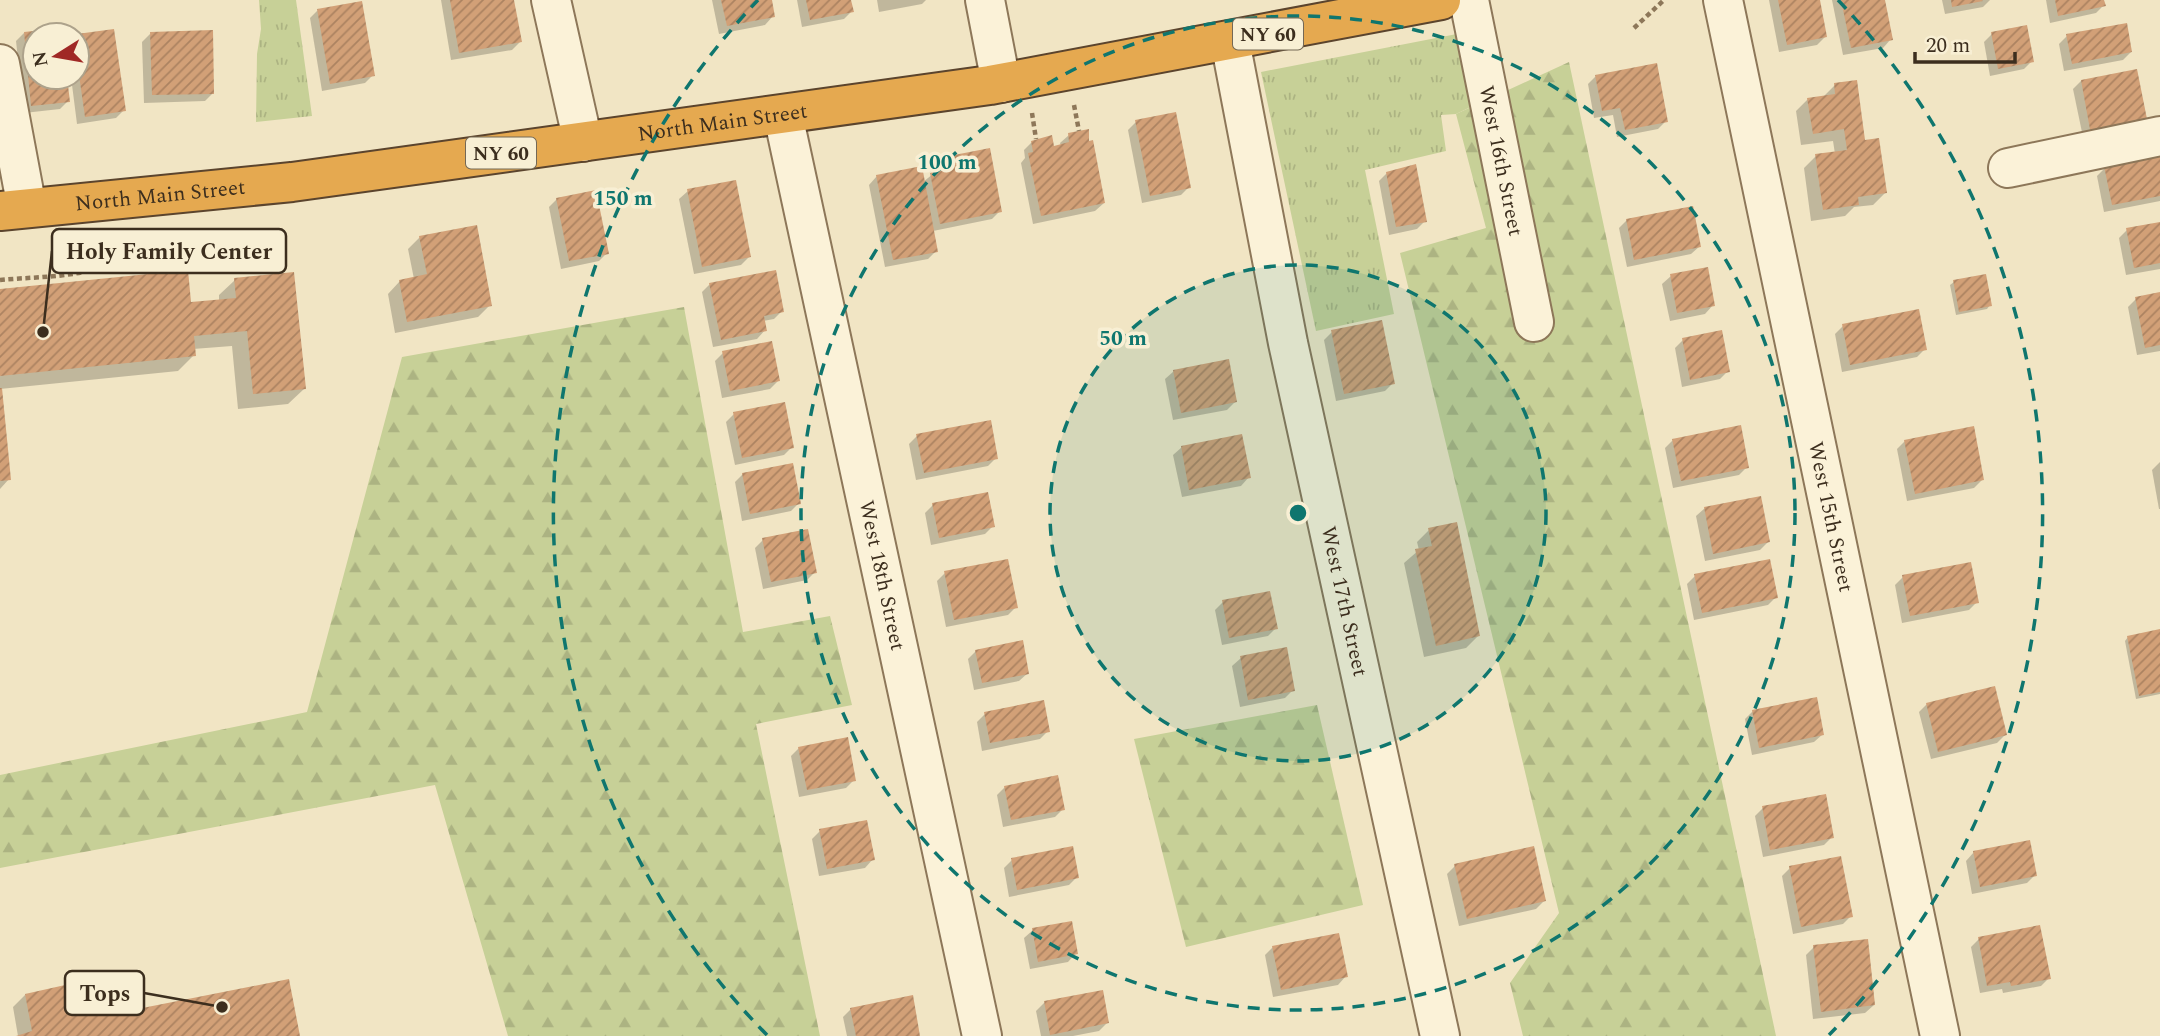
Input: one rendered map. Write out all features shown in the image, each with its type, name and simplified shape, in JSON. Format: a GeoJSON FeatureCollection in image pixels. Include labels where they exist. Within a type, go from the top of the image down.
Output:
{"type":"FeatureCollection","features":[{"type":"Feature","properties":{"kind":"highway","name":"North Main Street"},"geometry":{"type":"LineString","coordinates":[[14,210],[292,182],[1001,83],[1230,41],[1403,4],[1441,0]]}},
{"type":"Feature","properties":{"kind":"street"},"geometry":{"type":"LineString","coordinates":[[551,0],[583,142]]}},
{"type":"Feature","properties":{"kind":"street"},"geometry":{"type":"LineString","coordinates":[[985,0],[1001,83]]}},
{"type":"Feature","properties":{"kind":"street","name":"West 16th Street"},"geometry":{"type":"LineString","coordinates":[[1469,0],[1534,323]]}},
{"type":"Feature","properties":{"kind":"street","name":"West 15th Street"},"geometry":{"type":"LineString","coordinates":[[1723,0],[1940,1036]]}},
{"type":"Feature","properties":{"kind":"street","name":"West 17th Street"},"geometry":{"type":"LineString","coordinates":[[1230,41],[1288,343],[1440,1036]]}},
{"type":"Feature","properties":{"kind":"street"},"geometry":{"type":"LineString","coordinates":[[0,64],[14,210]]}},
{"type":"Feature","properties":{"kind":"street","name":"West 18th Street"},"geometry":{"type":"LineString","coordinates":[[783,115],[982,1036]]}},
{"type":"Feature","properties":{"kind":"street"},"geometry":{"type":"LineString","coordinates":[[2008,167],[2160,136]]}},
{"type":"Feature","properties":{"kind":"path"},"geometry":{"type":"LineString","coordinates":[[1634,28],[1664,0]]}},
{"type":"Feature","properties":{"kind":"path"},"geometry":{"type":"LineString","coordinates":[[1073,101],[1079,131]]}},
{"type":"Feature","properties":{"kind":"path"},"geometry":{"type":"LineString","coordinates":[[1031,109],[1036,139]]}},
{"type":"Feature","properties":{"kind":"path"},"geometry":{"type":"LineString","coordinates":[[0,280],[96,270],[117,261],[138,244],[149,227]]}},
{"type":"Feature","properties":{"kind":"green space"},"geometry":{"type":"Polygon","coordinates":[[[259,0],[296,0],[312,116],[256,122],[257,54],[261,29],[259,0]]]}},
{"type":"Feature","properties":{"kind":"green space"},"geometry":{"type":"Polygon","coordinates":[[[1462,33],[1481,102],[1456,114],[1441,115],[1446,151],[1365,170],[1394,314],[1316,331],[1261,72],[1462,33]]]}},
{"type":"Feature","properties":{"kind":"green space"},"geometry":{"type":"Polygon","coordinates":[[[1569,62],[1776,1036],[1523,1036],[1510,983],[1559,913],[1400,253],[1486,228],[1456,114],[1569,62]]]}},
{"type":"Feature","properties":{"kind":"green space"},"geometry":{"type":"Polygon","coordinates":[[[684,307],[743,632],[830,616],[852,705],[756,724],[820,1036],[508,1036],[435,785],[0,868],[0,775],[307,712],[402,357],[684,307]]]}},
{"type":"Feature","properties":{"kind":"green space"},"geometry":{"type":"Polygon","coordinates":[[[1317,705],[1363,905],[1186,947],[1134,739],[1317,705]]]}},
{"type":"Feature","properties":{"kind":"building"},"geometry":{"type":"Polygon","coordinates":[[[450,0],[514,0],[522,42],[459,53],[450,0]]]}},
{"type":"Feature","properties":{"kind":"building"},"geometry":{"type":"Polygon","coordinates":[[[721,0],[772,0],[775,17],[727,26],[721,0]]]}},
{"type":"Feature","properties":{"kind":"building"},"geometry":{"type":"Polygon","coordinates":[[[806,0],[851,0],[854,12],[810,20],[806,0]]]}},
{"type":"Feature","properties":{"kind":"building"},"geometry":{"type":"Polygon","coordinates":[[[1778,0],[1820,0],[1827,37],[1787,45],[1778,0]]]}},
{"type":"Feature","properties":{"kind":"building"},"geometry":{"type":"Polygon","coordinates":[[[1841,0],[1885,0],[1893,40],[1851,48],[1841,0]]]}},
{"type":"Feature","properties":{"kind":"building"},"geometry":{"type":"Polygon","coordinates":[[[1951,0],[1982,0],[1983,1],[1952,7],[1951,0]]]}},
{"type":"Feature","properties":{"kind":"building"},"geometry":{"type":"Polygon","coordinates":[[[2055,0],[2104,0],[2106,6],[2058,16],[2055,0]]]}},
{"type":"Feature","properties":{"kind":"building"},"geometry":{"type":"Polygon","coordinates":[[[362,1],[375,76],[330,84],[317,9],[362,1]]]}},
{"type":"Feature","properties":{"kind":"building"},"geometry":{"type":"Polygon","coordinates":[[[2127,23],[2132,52],[2072,64],[2066,34],[2127,23]]]}},
{"type":"Feature","properties":{"kind":"building"},"geometry":{"type":"Polygon","coordinates":[[[2027,25],[2034,62],[1998,69],[1991,32],[2027,25]]]}},
{"type":"Feature","properties":{"kind":"building"},"geometry":{"type":"Polygon","coordinates":[[[114,29],[126,111],[85,117],[81,91],[91,91],[91,32],[114,29]]]}},
{"type":"Feature","properties":{"kind":"building"},"geometry":{"type":"Polygon","coordinates":[[[213,30],[214,94],[152,95],[150,32],[213,30]]]}},
{"type":"Feature","properties":{"kind":"building"},"geometry":{"type":"Polygon","coordinates":[[[1657,63],[1668,122],[1625,130],[1620,108],[1602,111],[1595,75],[1657,63]]]}},
{"type":"Feature","properties":{"kind":"building"},"geometry":{"type":"Polygon","coordinates":[[[2137,69],[2148,124],[2091,135],[2081,80],[2137,69]]]}},
{"type":"Feature","properties":{"kind":"building"},"geometry":{"type":"Polygon","coordinates":[[[1857,80],[1865,140],[1879,138],[1887,193],[1858,197],[1859,205],[1823,210],[1815,154],[1847,150],[1844,129],[1813,134],[1807,98],[1835,94],[1834,83],[1857,80]]]}},
{"type":"Feature","properties":{"kind":"building"},"geometry":{"type":"Polygon","coordinates":[[[30,91],[69,91],[70,102],[31,106],[30,91]]]}},
{"type":"Feature","properties":{"kind":"building"},"geometry":{"type":"Polygon","coordinates":[[[1176,112],[1191,188],[1150,196],[1135,120],[1176,112]]]}},
{"type":"Feature","properties":{"kind":"building"},"geometry":{"type":"Polygon","coordinates":[[[1089,129],[1089,141],[1093,140],[1105,203],[1041,216],[1028,153],[1033,152],[1031,141],[1052,135],[1054,146],[1069,142],[1068,133],[1089,129]]]}},
{"type":"Feature","properties":{"kind":"building"},"geometry":{"type":"Polygon","coordinates":[[[990,148],[1002,212],[940,224],[930,173],[942,171],[939,158],[990,148]]]}},
{"type":"Feature","properties":{"kind":"building"},"geometry":{"type":"Polygon","coordinates":[[[2160,156],[2160,196],[2112,205],[2104,166],[2160,156]]]}},
{"type":"Feature","properties":{"kind":"building"},"geometry":{"type":"Polygon","coordinates":[[[1416,164],[1427,222],[1396,227],[1386,172],[1416,164]]]}},
{"type":"Feature","properties":{"kind":"building"},"geometry":{"type":"Polygon","coordinates":[[[922,166],[938,252],[893,260],[876,175],[922,166]]]}},
{"type":"Feature","properties":{"kind":"building"},"geometry":{"type":"Polygon","coordinates":[[[736,180],[751,257],[702,267],[687,189],[736,180]]]}},
{"type":"Feature","properties":{"kind":"building"},"geometry":{"type":"Polygon","coordinates":[[[596,190],[609,254],[569,261],[556,198],[596,190]]]}},
{"type":"Feature","properties":{"kind":"building"},"geometry":{"type":"Polygon","coordinates":[[[1693,206],[1701,247],[1634,260],[1626,219],[1693,206]]]}},
{"type":"Feature","properties":{"kind":"building"},"geometry":{"type":"Polygon","coordinates":[[[2160,222],[2160,263],[2134,268],[2126,228],[2160,222]]]}},
{"type":"Feature","properties":{"kind":"building"},"geometry":{"type":"Polygon","coordinates":[[[477,225],[492,306],[407,322],[399,280],[427,274],[419,236],[477,225]]]}},
{"type":"Feature","properties":{"kind":"building"},"geometry":{"type":"Polygon","coordinates":[[[1708,267],[1715,306],[1677,313],[1670,274],[1708,267]]]}},
{"type":"Feature","properties":{"kind":"building"},"geometry":{"type":"Polygon","coordinates":[[[188,270],[191,302],[236,298],[234,278],[294,272],[306,389],[253,394],[247,331],[194,336],[196,356],[0,376],[0,289],[188,270]]]}},
{"type":"Feature","properties":{"kind":"building"},"geometry":{"type":"Polygon","coordinates":[[[776,270],[784,312],[764,316],[767,331],[721,340],[709,283],[776,270]]]}},
{"type":"Feature","properties":{"kind":"building"},"geometry":{"type":"Polygon","coordinates":[[[1986,274],[1992,306],[1959,312],[1953,280],[1986,274]]]}},
{"type":"Feature","properties":{"kind":"building"},"geometry":{"type":"Polygon","coordinates":[[[2160,292],[2160,345],[2145,348],[2135,297],[2160,292]]]}},
{"type":"Feature","properties":{"kind":"building"},"geometry":{"type":"Polygon","coordinates":[[[1919,309],[1927,350],[1850,365],[1842,324],[1919,309]]]}},
{"type":"Feature","properties":{"kind":"building"},"geometry":{"type":"Polygon","coordinates":[[[1382,320],[1395,384],[1344,394],[1331,330],[1382,320]]]}},
{"type":"Feature","properties":{"kind":"building"},"geometry":{"type":"Polygon","coordinates":[[[1722,330],[1730,372],[1690,380],[1682,338],[1722,330]]]}},
{"type":"Feature","properties":{"kind":"building"},"geometry":{"type":"Polygon","coordinates":[[[772,341],[780,381],[730,391],[722,351],[772,341]]]}},
{"type":"Feature","properties":{"kind":"building"},"geometry":{"type":"Polygon","coordinates":[[[1229,359],[1237,402],[1181,413],[1173,370],[1229,359]]]}},
{"type":"Feature","properties":{"kind":"building"},"geometry":{"type":"Polygon","coordinates":[[[0,388],[11,480],[0,481],[0,388]]]}},
{"type":"Feature","properties":{"kind":"building"},"geometry":{"type":"Polygon","coordinates":[[[785,402],[794,448],[742,458],[733,412],[785,402]]]}},
{"type":"Feature","properties":{"kind":"building"},"geometry":{"type":"Polygon","coordinates":[[[991,420],[998,459],[924,473],[916,434],[991,420]]]}},
{"type":"Feature","properties":{"kind":"building"},"geometry":{"type":"Polygon","coordinates":[[[1741,425],[1749,468],[1681,481],[1672,439],[1741,425]]]}},
{"type":"Feature","properties":{"kind":"building"},"geometry":{"type":"Polygon","coordinates":[[[1974,426],[1984,480],[1915,494],[1904,440],[1974,426]]]}},
{"type":"Feature","properties":{"kind":"building"},"geometry":{"type":"Polygon","coordinates":[[[1242,434],[1251,478],[1189,490],[1181,446],[1242,434]]]}},
{"type":"Feature","properties":{"kind":"building"},"geometry":{"type":"Polygon","coordinates":[[[793,463],[801,504],[750,514],[742,473],[793,463]]]}},
{"type":"Feature","properties":{"kind":"building"},"geometry":{"type":"Polygon","coordinates":[[[988,492],[995,527],[939,538],[932,503],[988,492]]]}},
{"type":"Feature","properties":{"kind":"building"},"geometry":{"type":"Polygon","coordinates":[[[1761,496],[1770,542],[1713,554],[1704,507],[1761,496]]]}},
{"type":"Feature","properties":{"kind":"building"},"geometry":{"type":"Polygon","coordinates":[[[1457,522],[1480,636],[1436,646],[1415,549],[1432,546],[1428,528],[1457,522]]]}},
{"type":"Feature","properties":{"kind":"building"},"geometry":{"type":"Polygon","coordinates":[[[808,529],[817,573],[771,582],[762,538],[808,529]]]}},
{"type":"Feature","properties":{"kind":"building"},"geometry":{"type":"Polygon","coordinates":[[[1008,559],[1018,608],[954,620],[944,571],[1008,559]]]}},
{"type":"Feature","properties":{"kind":"building"},"geometry":{"type":"Polygon","coordinates":[[[1770,559],[1778,598],[1702,613],[1694,574],[1770,559]]]}},
{"type":"Feature","properties":{"kind":"building"},"geometry":{"type":"Polygon","coordinates":[[[1971,562],[1979,603],[1910,616],[1902,575],[1971,562]]]}},
{"type":"Feature","properties":{"kind":"building"},"geometry":{"type":"Polygon","coordinates":[[[1270,591],[1278,629],[1229,638],[1222,600],[1270,591]]]}},
{"type":"Feature","properties":{"kind":"building"},"geometry":{"type":"Polygon","coordinates":[[[2160,629],[2160,692],[2139,696],[2127,636],[2160,629]]]}},
{"type":"Feature","properties":{"kind":"building"},"geometry":{"type":"Polygon","coordinates":[[[1023,640],[1029,674],[982,683],[975,650],[1023,640]]]}},
{"type":"Feature","properties":{"kind":"building"},"geometry":{"type":"Polygon","coordinates":[[[1287,647],[1295,691],[1248,700],[1240,656],[1287,647]]]}},
{"type":"Feature","properties":{"kind":"building"},"geometry":{"type":"Polygon","coordinates":[[[1995,686],[2007,735],[1938,752],[1926,703],[1995,686]]]}},
{"type":"Feature","properties":{"kind":"building"},"geometry":{"type":"Polygon","coordinates":[[[1817,697],[1824,735],[1759,748],[1752,710],[1817,697]]]}},
{"type":"Feature","properties":{"kind":"building"},"geometry":{"type":"Polygon","coordinates":[[[1044,700],[1050,732],[990,743],[984,712],[1044,700]]]}},
{"type":"Feature","properties":{"kind":"building"},"geometry":{"type":"Polygon","coordinates":[[[848,737],[856,781],[807,790],[798,747],[848,737]]]}},
{"type":"Feature","properties":{"kind":"building"},"geometry":{"type":"Polygon","coordinates":[[[1058,775],[1065,810],[1011,820],[1004,786],[1058,775]]]}},
{"type":"Feature","properties":{"kind":"building"},"geometry":{"type":"Polygon","coordinates":[[[1826,794],[1834,838],[1770,850],[1762,806],[1826,794]]]}},
{"type":"Feature","properties":{"kind":"building"},"geometry":{"type":"Polygon","coordinates":[[[867,820],[875,860],[827,869],[819,829],[867,820]]]}},
{"type":"Feature","properties":{"kind":"building"},"geometry":{"type":"Polygon","coordinates":[[[2030,840],[2037,876],[1980,887],[1973,851],[2030,840]]]}},
{"type":"Feature","properties":{"kind":"building"},"geometry":{"type":"Polygon","coordinates":[[[1073,846],[1079,878],[1017,890],[1011,858],[1073,846]]]}},
{"type":"Feature","properties":{"kind":"building"},"geometry":{"type":"Polygon","coordinates":[[[1534,846],[1546,901],[1467,919],[1454,864],[1534,846]]]}},
{"type":"Feature","properties":{"kind":"building"},"geometry":{"type":"Polygon","coordinates":[[[1841,856],[1853,917],[1801,927],[1789,866],[1841,856]]]}},
{"type":"Feature","properties":{"kind":"building"},"geometry":{"type":"Polygon","coordinates":[[[1072,921],[1078,954],[1038,962],[1032,928],[1072,921]]]}},
{"type":"Feature","properties":{"kind":"building"},"geometry":{"type":"Polygon","coordinates":[[[2040,925],[2051,979],[2011,986],[2010,982],[1987,986],[1978,937],[2040,925]]]}},
{"type":"Feature","properties":{"kind":"building"},"geometry":{"type":"Polygon","coordinates":[[[1339,933],[1348,977],[1281,990],[1272,946],[1339,933]]]}},
{"type":"Feature","properties":{"kind":"building"},"geometry":{"type":"Polygon","coordinates":[[[1868,939],[1875,1005],[1821,1012],[1813,945],[1868,939]]]}},
{"type":"Feature","properties":{"kind":"building"},"geometry":{"type":"Polygon","coordinates":[[[289,979],[300,1036],[16,1036],[32,1031],[25,994],[83,981],[102,1016],[289,979]]]}},
{"type":"Feature","properties":{"kind":"building"},"geometry":{"type":"Polygon","coordinates":[[[1103,990],[1109,1023],[1050,1035],[1044,1001],[1103,990]]]}},
{"type":"Feature","properties":{"kind":"building"},"geometry":{"type":"Polygon","coordinates":[[[913,995],[920,1036],[856,1036],[850,1008],[913,995]]]}},
{"type":"Feature","properties":{"kind":"place","name":"Holy Family Center"},"geometry":{"type":"Point","coordinates":[43,332]}},
{"type":"Feature","properties":{"kind":"place","name":"Tops"},"geometry":{"type":"Point","coordinates":[222,1007]}}]}
